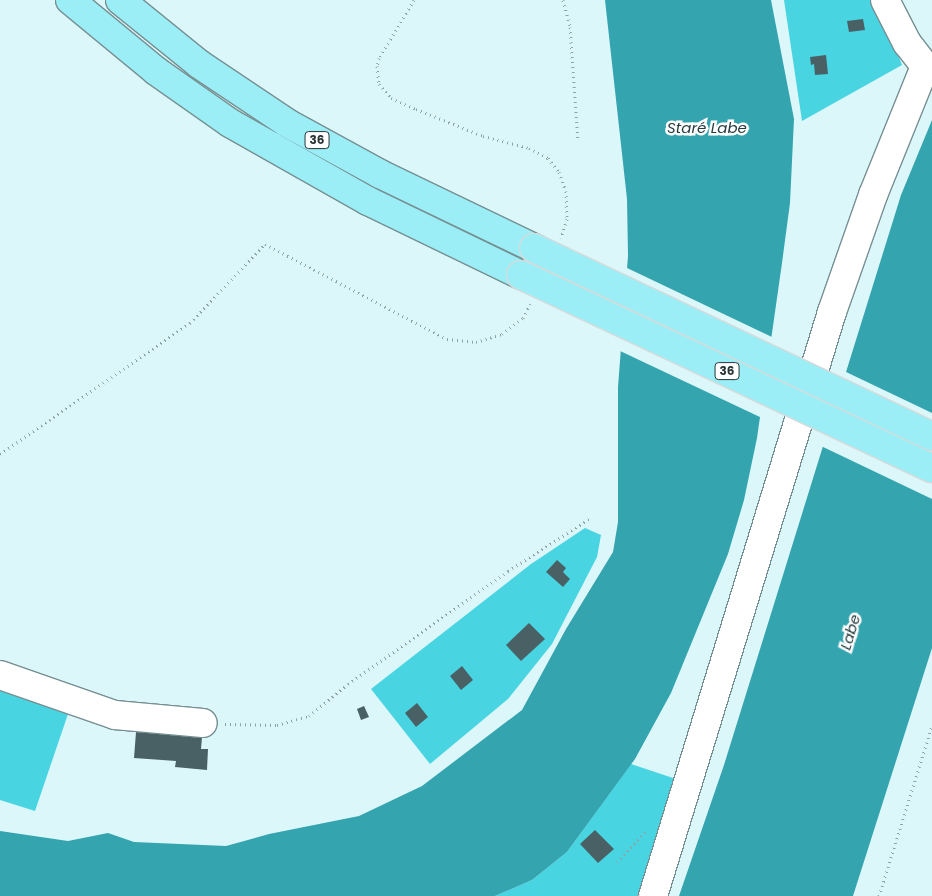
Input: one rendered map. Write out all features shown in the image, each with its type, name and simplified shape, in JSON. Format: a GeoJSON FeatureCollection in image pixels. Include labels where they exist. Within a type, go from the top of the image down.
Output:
{"type":"FeatureCollection","features":[{"type":"Feature","properties":{"kind":"main road","name":"36"},"geometry":{"type":"LineString","coordinates":[[70,0],[156,71],[230,123],[368,201],[932,468]]}},
{"type":"Feature","properties":{"kind":"main road","name":"36"},"geometry":{"type":"LineString","coordinates":[[120,0],[198,64],[287,123],[380,174],[932,436]]}},
{"type":"Feature","properties":{"kind":"lane"},"geometry":{"type":"LineString","coordinates":[[653,896],[834,303],[873,195],[925,66],[908,43],[885,0]]}},
{"type":"Feature","properties":{"kind":"lane"},"geometry":{"type":"LineString","coordinates":[[0,675],[115,715],[203,723]]}},
{"type":"Feature","properties":{"kind":"path"},"geometry":{"type":"LineString","coordinates":[[379,58],[414,0]]}},
{"type":"Feature","properties":{"kind":"path"},"geometry":{"type":"LineString","coordinates":[[563,0],[570,27],[578,140]]}},
{"type":"Feature","properties":{"kind":"path"},"geometry":{"type":"LineString","coordinates":[[0,454],[190,323],[265,244]]}},
{"type":"Feature","properties":{"kind":"path"},"geometry":{"type":"LineString","coordinates":[[231,724],[277,724],[309,716],[348,684],[404,644],[508,571],[592,517]]}},
{"type":"Feature","properties":{"kind":"path"},"geometry":{"type":"LineString","coordinates":[[879,896],[932,726]]}},
{"type":"Feature","properties":{"kind":"shaded area"},"geometry":{"type":"Polygon","coordinates":[[[784,0],[876,0],[902,65],[802,121],[784,0]]]}},
{"type":"Feature","properties":{"kind":"shaded area"},"geometry":{"type":"Polygon","coordinates":[[[585,528],[601,535],[597,557],[552,644],[508,699],[430,764],[371,689],[531,564],[585,528]]]}},
{"type":"Feature","properties":{"kind":"shaded area"},"geometry":{"type":"Polygon","coordinates":[[[0,691],[68,714],[35,811],[0,800],[0,691]]]}},
{"type":"Feature","properties":{"kind":"shaded area"},"geometry":{"type":"Polygon","coordinates":[[[631,764],[679,780],[637,896],[495,896],[532,880],[567,852],[631,764]]]}},
{"type":"Feature","properties":{"kind":"water","name":"Staré Labe"},"geometry":{"type":"Polygon","coordinates":[[[605,0],[771,0],[794,119],[790,203],[757,438],[744,500],[728,554],[671,693],[635,759],[567,852],[532,880],[495,896],[0,896],[0,831],[68,841],[108,833],[134,842],[226,846],[269,834],[359,816],[422,786],[522,710],[566,629],[613,552],[618,522],[618,387],[628,256],[627,199],[605,0]]]}},
{"type":"Feature","properties":{"kind":"water","name":"Labe"},"geometry":{"type":"Polygon","coordinates":[[[932,120],[932,648],[853,896],[679,896],[724,765],[901,195],[932,120]]]}},
{"type":"Feature","properties":{"kind":"pier"},"geometry":{"type":"Polygon","coordinates":[[[625,267],[774,338],[762,418],[618,350],[625,267]]]}},
{"type":"Feature","properties":{"kind":"pier"},"geometry":{"type":"Polygon","coordinates":[[[844,371],[932,413],[932,499],[821,446],[844,371]]]}},
{"type":"Feature","properties":{"kind":"building"},"geometry":{"type":"Polygon","coordinates":[[[863,19],[865,30],[849,32],[847,21],[863,19]]]}},
{"type":"Feature","properties":{"kind":"building"},"geometry":{"type":"Polygon","coordinates":[[[826,55],[828,74],[815,75],[814,64],[811,65],[810,57],[826,55]]]}},
{"type":"Feature","properties":{"kind":"building"},"geometry":{"type":"Polygon","coordinates":[[[557,560],[566,568],[563,572],[570,579],[563,587],[546,572],[557,560]]]}},
{"type":"Feature","properties":{"kind":"building"},"geometry":{"type":"Polygon","coordinates":[[[529,623],[545,639],[521,661],[506,645],[529,623]]]}},
{"type":"Feature","properties":{"kind":"building"},"geometry":{"type":"Polygon","coordinates":[[[462,666],[473,680],[461,690],[450,676],[462,666]]]}},
{"type":"Feature","properties":{"kind":"building"},"geometry":{"type":"Polygon","coordinates":[[[417,703],[428,717],[416,727],[405,713],[417,703]]]}},
{"type":"Feature","properties":{"kind":"building"},"geometry":{"type":"Polygon","coordinates":[[[364,706],[369,717],[361,720],[357,709],[364,706]]]}},
{"type":"Feature","properties":{"kind":"building"},"geometry":{"type":"Polygon","coordinates":[[[136,732],[202,737],[201,749],[208,749],[207,770],[175,767],[176,761],[134,758],[136,732]]]}},
{"type":"Feature","properties":{"kind":"building"},"geometry":{"type":"Polygon","coordinates":[[[595,830],[614,849],[598,863],[580,844],[595,830]]]}}]}
